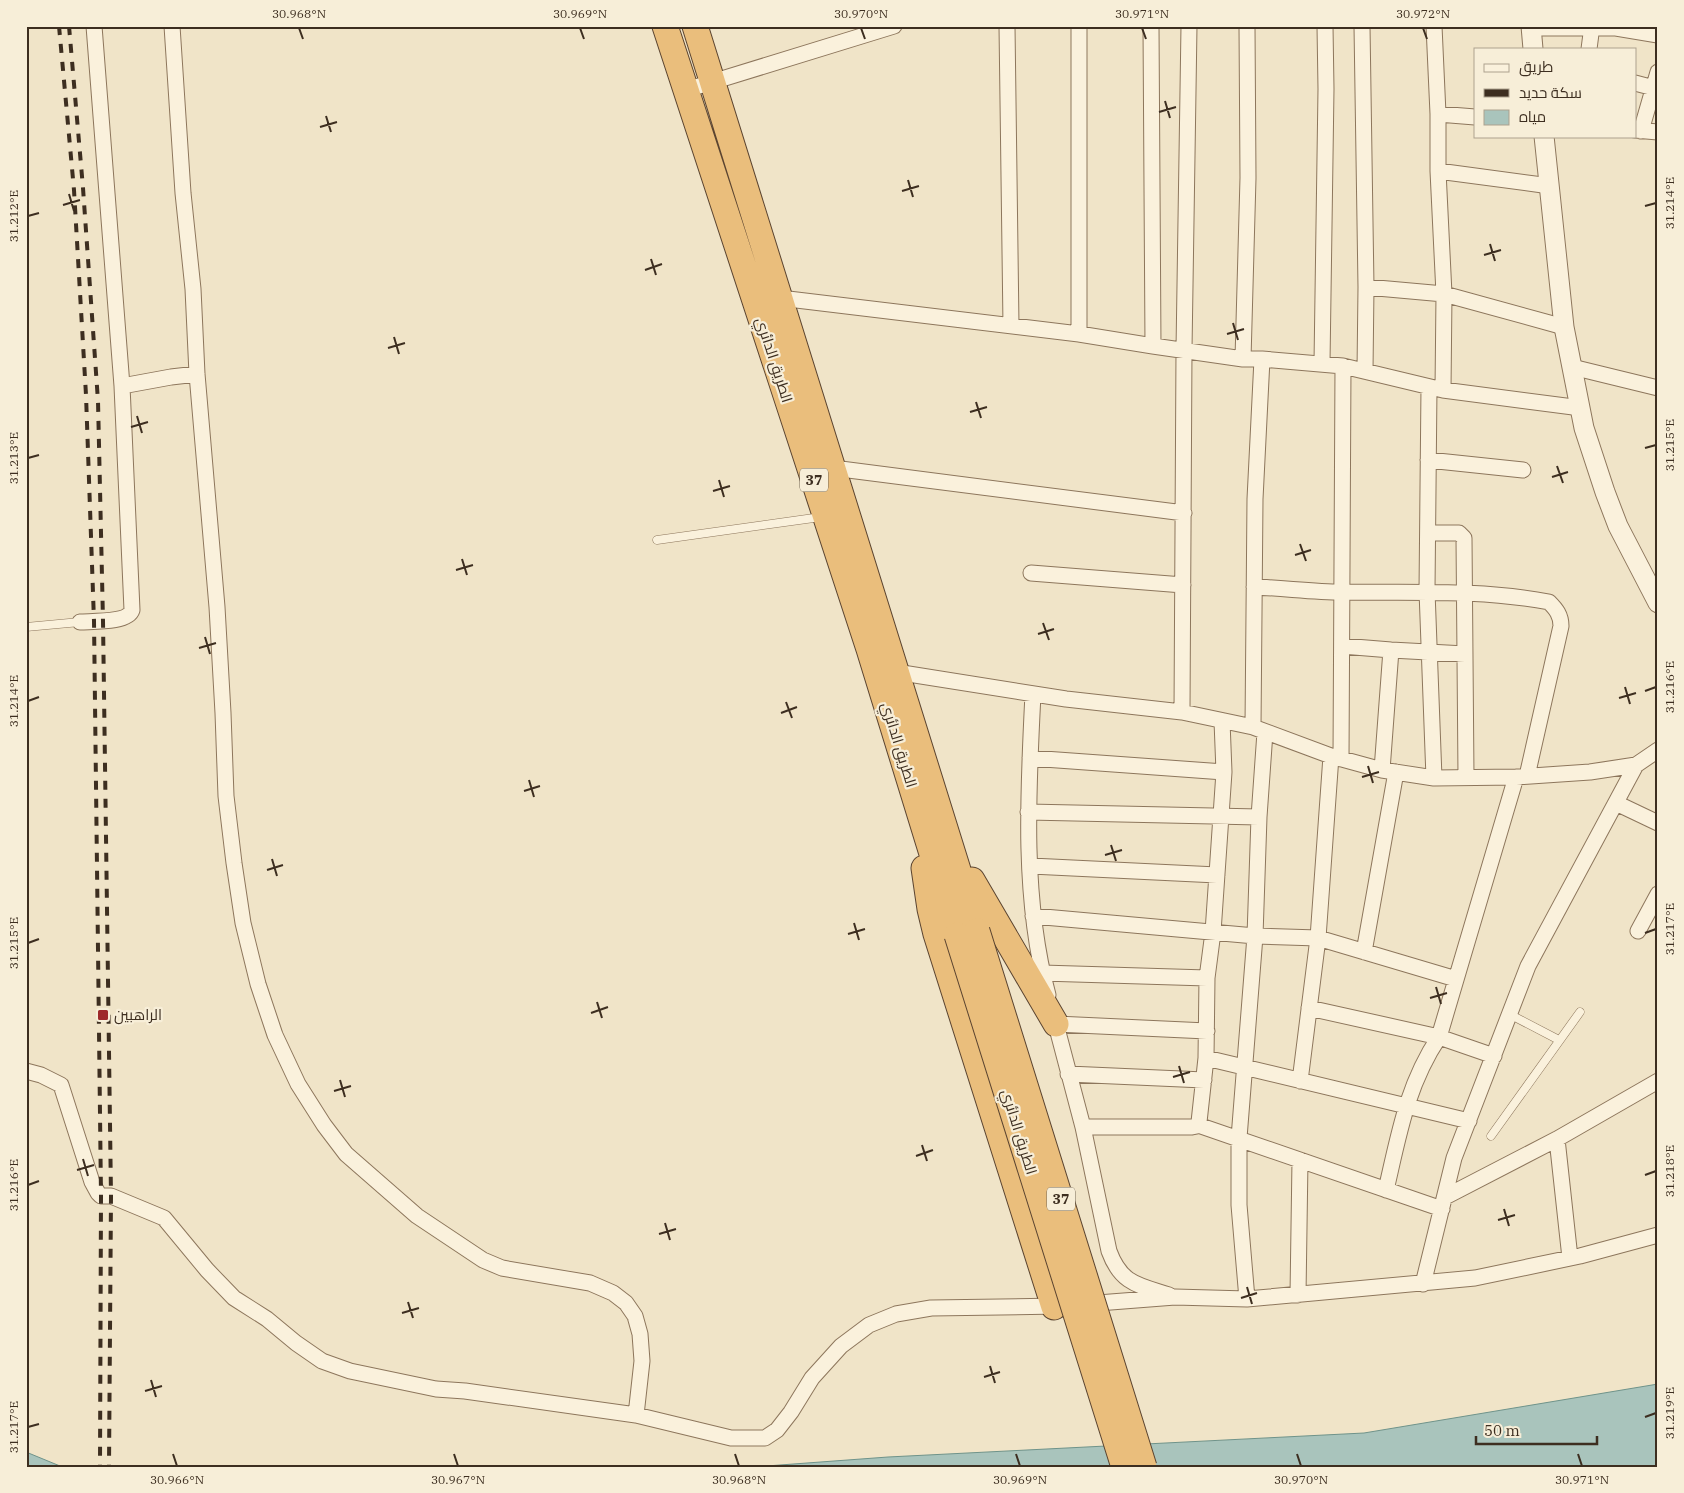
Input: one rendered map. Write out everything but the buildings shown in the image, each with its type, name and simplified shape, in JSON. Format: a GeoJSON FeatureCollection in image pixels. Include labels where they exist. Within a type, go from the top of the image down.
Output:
{"type":"FeatureCollection","features":[{"type":"Feature","properties":{"kind":"highway","name":"الطريق الدائري"},"geometry":{"type":"LineString","coordinates":[[665,26],[869,648],[939,841]]}},
{"type":"Feature","properties":{"kind":"highway","name":"الطريق الدائري"},"geometry":{"type":"LineString","coordinates":[[695,26],[896,672],[939,841],[1124,1467]]}},
{"type":"Feature","properties":{"kind":"highway"},"geometry":{"type":"LineString","coordinates":[[1054,1307],[936,934],[924,877],[924,866],[939,841],[1056,1024]]}},
{"type":"Feature","properties":{"kind":"highway","name":"الطريق الدائري"},"geometry":{"type":"LineString","coordinates":[[967,933],[1144,1467]]}},
{"type":"Feature","properties":{"kind":"street"},"geometry":{"type":"LineString","coordinates":[[80,622],[126,617],[131,614],[132,610],[122,386],[94,26]]}},
{"type":"Feature","properties":{"kind":"street"},"geometry":{"type":"LineString","coordinates":[[172,26],[183,194],[193,289],[197,374],[217,607],[226,796],[232,853],[243,923],[258,984],[275,1035],[298,1084],[324,1126],[346,1154],[417,1216],[483,1260],[502,1268],[590,1283],[613,1293],[626,1303],[636,1316],[640,1334],[642,1361],[636,1415]]}},
{"type":"Feature","properties":{"kind":"street"},"geometry":{"type":"LineString","coordinates":[[686,90],[894,26]]}},
{"type":"Feature","properties":{"kind":"street"},"geometry":{"type":"LineString","coordinates":[[1008,26],[1011,326]]}},
{"type":"Feature","properties":{"kind":"street"},"geometry":{"type":"LineString","coordinates":[[1079,26],[1080,334]]}},
{"type":"Feature","properties":{"kind":"street"},"geometry":{"type":"LineString","coordinates":[[1151,26],[1152,346]]}},
{"type":"Feature","properties":{"kind":"street"},"geometry":{"type":"LineString","coordinates":[[1182,712],[1184,350],[1189,26]]}},
{"type":"Feature","properties":{"kind":"street"},"geometry":{"type":"LineString","coordinates":[[1243,359],[1248,178],[1247,26]]}},
{"type":"Feature","properties":{"kind":"street"},"geometry":{"type":"LineString","coordinates":[[1322,363],[1326,89],[1325,26]]}},
{"type":"Feature","properties":{"kind":"street"},"geometry":{"type":"LineString","coordinates":[[1362,26],[1366,287],[1365,371]]}},
{"type":"Feature","properties":{"kind":"street"},"geometry":{"type":"LineString","coordinates":[[1434,26],[1444,294],[1428,460],[1427,591],[1434,778]]}},
{"type":"Feature","properties":{"kind":"street"},"geometry":{"type":"LineString","coordinates":[[1533,48],[1531,27],[1616,28],[1658,35]]}},
{"type":"Feature","properties":{"kind":"street"},"geometry":{"type":"LineString","coordinates":[[1590,48],[1592,27]]}},
{"type":"Feature","properties":{"kind":"street"},"geometry":{"type":"LineString","coordinates":[[1658,72],[1638,131],[1658,132]]}},
{"type":"Feature","properties":{"kind":"street"},"geometry":{"type":"LineString","coordinates":[[1636,83],[1654,88]]}},
{"type":"Feature","properties":{"kind":"street"},"geometry":{"type":"LineString","coordinates":[[1438,114],[1474,117]]}},
{"type":"Feature","properties":{"kind":"street"},"geometry":{"type":"LineString","coordinates":[[1544,138],[1564,327],[1591,454],[1618,526],[1658,604]]}},
{"type":"Feature","properties":{"kind":"street"},"geometry":{"type":"LineString","coordinates":[[1438,171],[1550,186]]}},
{"type":"Feature","properties":{"kind":"street"},"geometry":{"type":"LineString","coordinates":[[1366,287],[1444,294],[1564,327]]}},
{"type":"Feature","properties":{"kind":"street"},"geometry":{"type":"LineString","coordinates":[[780,298],[1080,334],[1243,359],[1322,363],[1343,366],[1436,388],[1581,408]]}},
{"type":"Feature","properties":{"kind":"street"},"geometry":{"type":"LineString","coordinates":[[1247,1299],[1240,1205],[1239,1138],[1255,936],[1259,817],[1259,730],[1254,587],[1255,499],[1262,359]]}},
{"type":"Feature","properties":{"kind":"street"},"geometry":{"type":"LineString","coordinates":[[1300,1081],[1318,938],[1336,757],[1342,646],[1343,366]]}},
{"type":"Feature","properties":{"kind":"street"},"geometry":{"type":"LineString","coordinates":[[1572,366],[1658,388]]}},
{"type":"Feature","properties":{"kind":"street"},"geometry":{"type":"LineString","coordinates":[[122,386],[197,374]]}},
{"type":"Feature","properties":{"kind":"street"},"geometry":{"type":"LineString","coordinates":[[1428,460],[1523,470]]}},
{"type":"Feature","properties":{"kind":"street"},"geometry":{"type":"LineString","coordinates":[[833,468],[1184,513]]}},
{"type":"Feature","properties":{"kind":"street"},"geometry":{"type":"LineString","coordinates":[[1428,533],[1459,533],[1464,536],[1466,777]]}},
{"type":"Feature","properties":{"kind":"street"},"geometry":{"type":"LineString","coordinates":[[1031,573],[1183,586]]}},
{"type":"Feature","properties":{"kind":"street"},"geometry":{"type":"LineString","coordinates":[[1254,587],[1341,592],[1465,592],[1549,602],[1557,610],[1561,619],[1521,776],[1439,1037],[1423,1062],[1405,1106],[1386,1190]]}},
{"type":"Feature","properties":{"kind":"street"},"geometry":{"type":"LineString","coordinates":[[1342,646],[1465,654]]}},
{"type":"Feature","properties":{"kind":"street"},"geometry":{"type":"LineString","coordinates":[[1364,952],[1389,771],[1391,650]]}},
{"type":"Feature","properties":{"kind":"street"},"geometry":{"type":"LineString","coordinates":[[896,672],[1033,694],[1182,712],[1259,730],[1336,757],[1389,771],[1434,778],[1590,772],[1636,765],[1658,750]]}},
{"type":"Feature","properties":{"kind":"street"},"geometry":{"type":"LineString","coordinates":[[1033,694],[1028,812],[1033,916],[1042,973],[1083,1127],[1114,1264],[1121,1274],[1134,1283],[1175,1297]]}},
{"type":"Feature","properties":{"kind":"street"},"geometry":{"type":"LineString","coordinates":[[1198,1125],[1206,1058],[1207,978],[1213,932],[1224,772],[1222,721]]}},
{"type":"Feature","properties":{"kind":"street"},"geometry":{"type":"LineString","coordinates":[[1030,758],[1224,772]]}},
{"type":"Feature","properties":{"kind":"street"},"geometry":{"type":"LineString","coordinates":[[1423,1284],[1454,1158],[1528,966],[1636,765]]}},
{"type":"Feature","properties":{"kind":"street"},"geometry":{"type":"LineString","coordinates":[[1616,803],[1658,823]]}},
{"type":"Feature","properties":{"kind":"street"},"geometry":{"type":"LineString","coordinates":[[1028,812],[1259,817]]}},
{"type":"Feature","properties":{"kind":"street"},"geometry":{"type":"LineString","coordinates":[[1031,866],[1217,875]]}},
{"type":"Feature","properties":{"kind":"street"},"geometry":{"type":"LineString","coordinates":[[1638,932],[1658,894]]}},
{"type":"Feature","properties":{"kind":"street"},"geometry":{"type":"LineString","coordinates":[[1033,916],[1255,936],[1318,938],[1456,979]]}},
{"type":"Feature","properties":{"kind":"street"},"geometry":{"type":"LineString","coordinates":[[1042,973],[1207,978]]}},
{"type":"Feature","properties":{"kind":"street"},"geometry":{"type":"LineString","coordinates":[[1310,1008],[1439,1037],[1494,1056]]}},
{"type":"Feature","properties":{"kind":"street"},"geometry":{"type":"LineString","coordinates":[[1056,1024],[1207,1031]]}},
{"type":"Feature","properties":{"kind":"street"},"geometry":{"type":"LineString","coordinates":[[1206,1058],[1469,1121]]}},
{"type":"Feature","properties":{"kind":"street"},"geometry":{"type":"LineString","coordinates":[[26,1071],[41,1075],[61,1085],[90,1175],[98,1193],[102,1196],[111,1196],[164,1218],[207,1270],[234,1298],[267,1319],[322,1361],[350,1371],[436,1389],[465,1391],[636,1415],[731,1438],[765,1438],[777,1430],[791,1412],[812,1378],[842,1346],[870,1326],[896,1314],[931,1308],[1054,1307],[1175,1297],[1247,1299],[1423,1284],[1475,1278],[1570,1258],[1658,1235]]}},
{"type":"Feature","properties":{"kind":"street"},"geometry":{"type":"LineString","coordinates":[[1068,1074],[1204,1080]]}},
{"type":"Feature","properties":{"kind":"street"},"geometry":{"type":"LineString","coordinates":[[1083,1127],[1192,1127],[1198,1125],[1386,1190],[1443,1203],[1658,1081]]}},
{"type":"Feature","properties":{"kind":"street"},"geometry":{"type":"LineString","coordinates":[[1557,1139],[1570,1258]]}},
{"type":"Feature","properties":{"kind":"street"},"geometry":{"type":"LineString","coordinates":[[1298,1295],[1300,1160]]}},
{"type":"Feature","properties":{"kind":"lane"},"geometry":{"type":"LineString","coordinates":[[657,540],[826,517]]}},
{"type":"Feature","properties":{"kind":"lane"},"geometry":{"type":"LineString","coordinates":[[26,627],[80,622]]}},
{"type":"Feature","properties":{"kind":"lane"},"geometry":{"type":"LineString","coordinates":[[1491,1136],[1580,1012]]}},
{"type":"Feature","properties":{"kind":"lane"},"geometry":{"type":"LineString","coordinates":[[1509,1014],[1559,1040]]}},
{"type":"Feature","properties":{"kind":"water"},"geometry":{"type":"Polygon","coordinates":[[[1658,1384],[1658,1467],[753,1467],[888,1457],[1364,1433],[1658,1384]]]}},
{"type":"Feature","properties":{"kind":"water"},"geometry":{"type":"Polygon","coordinates":[[[26,1452],[60,1466],[62,1467],[26,1467],[26,1452]]]}},
{"type":"Feature","properties":{"kind":"railway"},"geometry":{"type":"LineString","coordinates":[[59,26],[74,190],[86,395],[94,621],[101,1196],[100,1467]]}},
{"type":"Feature","properties":{"kind":"railway"},"geometry":{"type":"LineString","coordinates":[[69,26],[98,401],[111,1196],[109,1467]]}},
{"type":"Feature","properties":{"kind":"place","name":"الراهبين"},"geometry":{"type":"Point","coordinates":[103,1015]}}]}
